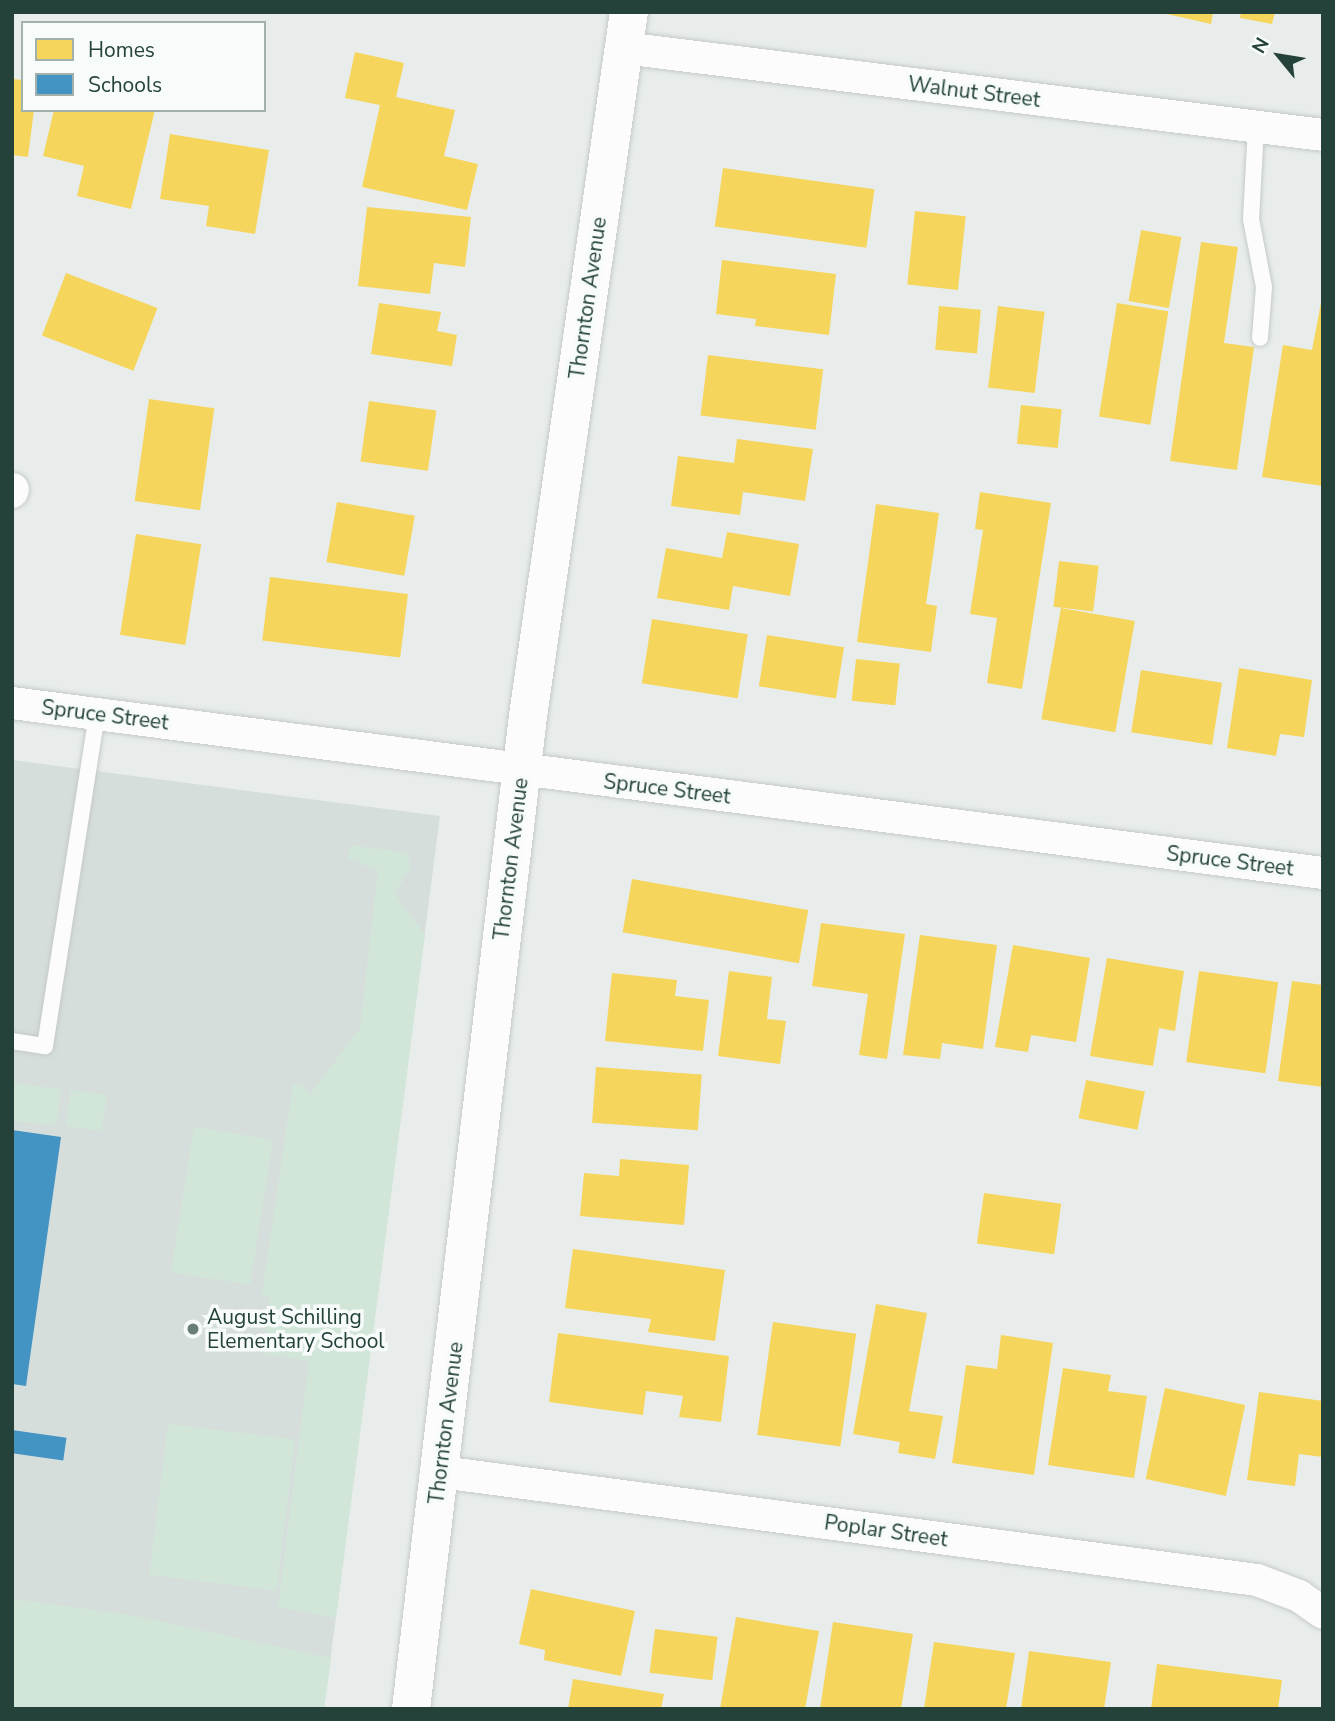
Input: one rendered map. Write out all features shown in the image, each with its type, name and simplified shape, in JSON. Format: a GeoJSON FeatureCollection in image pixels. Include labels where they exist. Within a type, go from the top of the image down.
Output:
{"type":"FeatureCollection","features":[{"type":"Feature","properties":{"kind":"main road","name":"Thornton Avenue"},"geometry":{"type":"LineString","coordinates":[[411,1709],[522,769],[627,30]]}},
{"type":"Feature","properties":{"kind":"street","name":"Walnut Street"},"geometry":{"type":"LineString","coordinates":[[627,30],[1255,127],[1323,135]]}},
{"type":"Feature","properties":{"kind":"street","name":"Spruce Street"},"geometry":{"type":"LineString","coordinates":[[12,703],[1323,873]]}},
{"type":"Feature","properties":{"kind":"street","name":"Poplar Street"},"geometry":{"type":"LineString","coordinates":[[441,1472],[1256,1580],[1299,1596],[1323,1613]]}},
{"type":"Feature","properties":{"kind":"lane"},"geometry":{"type":"LineString","coordinates":[[1255,127],[1251,219],[1264,287],[1260,338]]}},
{"type":"Feature","properties":{"kind":"lane"},"geometry":{"type":"LineString","coordinates":[[12,1041],[45,1046],[97,714]]}},
{"type":"Feature","properties":{"kind":"shaded area","name":"August Schilling Elementary School"},"geometry":{"type":"Polygon","coordinates":[[[12,760],[440,816],[324,1709],[12,1709],[12,760]]]}},
{"type":"Feature","properties":{"kind":"green space"},"geometry":{"type":"Polygon","coordinates":[[[350,845],[407,853],[411,866],[395,894],[425,935],[336,1618],[278,1607],[309,1361],[263,1354],[271,1298],[262,1295],[293,1084],[303,1086],[310,1095],[360,1028],[378,871],[348,858],[350,845]]]}},
{"type":"Feature","properties":{"kind":"green space"},"geometry":{"type":"Polygon","coordinates":[[[12,1083],[61,1089],[56,1126],[12,1120],[12,1083]]]}},
{"type":"Feature","properties":{"kind":"green space"},"geometry":{"type":"Polygon","coordinates":[[[71,1090],[107,1095],[102,1131],[66,1126],[71,1090]]]}},
{"type":"Feature","properties":{"kind":"green space"},"geometry":{"type":"Polygon","coordinates":[[[194,1127],[273,1140],[250,1285],[171,1272],[194,1127]]]}},
{"type":"Feature","properties":{"kind":"green space"},"geometry":{"type":"Polygon","coordinates":[[[168,1424],[295,1440],[277,1590],[149,1575],[168,1424]]]}},
{"type":"Feature","properties":{"kind":"green space"},"geometry":{"type":"Polygon","coordinates":[[[12,1599],[131,1615],[331,1658],[324,1709],[12,1709],[12,1599]]]}},
{"type":"Feature","properties":{"kind":"building: Homes"},"geometry":{"type":"Polygon","coordinates":[[[1158,12],[1213,12],[1211,24],[1158,12]]]}},
{"type":"Feature","properties":{"kind":"building: Homes"},"geometry":{"type":"Polygon","coordinates":[[[1241,12],[1275,12],[1272,24],[1240,18],[1241,12]]]}},
{"type":"Feature","properties":{"kind":"building: Homes"},"geometry":{"type":"Polygon","coordinates":[[[355,52],[404,63],[396,97],[455,110],[444,156],[478,164],[467,210],[362,187],[380,105],[345,98],[355,52]]]}},
{"type":"Feature","properties":{"kind":"building: Homes"},"geometry":{"type":"Polygon","coordinates":[[[12,79],[21,80],[21,112],[34,112],[28,157],[12,155],[12,79]]]}},
{"type":"Feature","properties":{"kind":"building: Homes"},"geometry":{"type":"Polygon","coordinates":[[[54,112],[155,112],[131,209],[77,196],[84,166],[43,156],[54,112]]]}},
{"type":"Feature","properties":{"kind":"building: Homes"},"geometry":{"type":"Polygon","coordinates":[[[170,134],[269,150],[255,234],[206,226],[209,206],[160,199],[170,134]]]}},
{"type":"Feature","properties":{"kind":"building: Homes"},"geometry":{"type":"Polygon","coordinates":[[[723,168],[875,189],[866,248],[715,226],[723,168]]]}},
{"type":"Feature","properties":{"kind":"building: Homes"},"geometry":{"type":"Polygon","coordinates":[[[367,207],[471,217],[465,267],[434,263],[430,294],[358,286],[367,207]]]}},
{"type":"Feature","properties":{"kind":"building: Homes"},"geometry":{"type":"Polygon","coordinates":[[[915,211],[966,216],[958,290],[907,285],[915,211]]]}},
{"type":"Feature","properties":{"kind":"building: Homes"},"geometry":{"type":"Polygon","coordinates":[[[1141,230],[1181,237],[1169,308],[1128,301],[1141,230]]]}},
{"type":"Feature","properties":{"kind":"building: Homes"},"geometry":{"type":"Polygon","coordinates":[[[1201,242],[1238,247],[1224,343],[1254,347],[1237,470],[1170,461],[1201,242]]]}},
{"type":"Feature","properties":{"kind":"building: Homes"},"geometry":{"type":"Polygon","coordinates":[[[722,260],[836,274],[829,335],[755,326],[756,319],[716,314],[722,260]]]}},
{"type":"Feature","properties":{"kind":"building: Homes"},"geometry":{"type":"Polygon","coordinates":[[[66,273],[157,308],[133,371],[42,336],[66,273]]]}},
{"type":"Feature","properties":{"kind":"building: Homes"},"geometry":{"type":"Polygon","coordinates":[[[1323,292],[1323,486],[1262,477],[1283,345],[1312,350],[1323,292]]]}},
{"type":"Feature","properties":{"kind":"building: Homes"},"geometry":{"type":"Polygon","coordinates":[[[379,303],[441,312],[437,331],[457,335],[452,366],[371,354],[379,303]]]}},
{"type":"Feature","properties":{"kind":"building: Homes"},"geometry":{"type":"Polygon","coordinates":[[[1117,303],[1168,311],[1150,425],[1099,417],[1117,303]]]}},
{"type":"Feature","properties":{"kind":"building: Homes"},"geometry":{"type":"Polygon","coordinates":[[[939,306],[981,310],[977,353],[935,350],[939,306]]]}},
{"type":"Feature","properties":{"kind":"building: Homes"},"geometry":{"type":"Polygon","coordinates":[[[998,306],[1045,312],[1035,393],[988,387],[998,306]]]}},
{"type":"Feature","properties":{"kind":"building: Homes"},"geometry":{"type":"Polygon","coordinates":[[[708,355],[823,369],[816,430],[701,416],[708,355]]]}},
{"type":"Feature","properties":{"kind":"building: Homes"},"geometry":{"type":"Polygon","coordinates":[[[149,399],[214,408],[200,510],[135,501],[149,399]]]}},
{"type":"Feature","properties":{"kind":"building: Homes"},"geometry":{"type":"Polygon","coordinates":[[[369,401],[436,410],[428,471],[361,461],[369,401]]]}},
{"type":"Feature","properties":{"kind":"building: Homes"},"geometry":{"type":"Polygon","coordinates":[[[1021,405],[1062,409],[1058,448],[1017,444],[1021,405]]]}},
{"type":"Feature","properties":{"kind":"building: Homes"},"geometry":{"type":"Polygon","coordinates":[[[737,439],[813,449],[805,501],[743,492],[740,515],[671,506],[678,456],[734,463],[737,439]]]}},
{"type":"Feature","properties":{"kind":"building: Homes"},"geometry":{"type":"Polygon","coordinates":[[[980,492],[1051,503],[1022,689],[987,683],[997,618],[970,614],[983,530],[975,529],[980,492]]]}},
{"type":"Feature","properties":{"kind":"building: Homes"},"geometry":{"type":"Polygon","coordinates":[[[337,502],[415,516],[404,576],[326,562],[337,502]]]}},
{"type":"Feature","properties":{"kind":"building: Homes"},"geometry":{"type":"Polygon","coordinates":[[[876,504],[939,513],[926,604],[937,606],[931,652],[857,642],[876,504]]]}},
{"type":"Feature","properties":{"kind":"building: Homes"},"geometry":{"type":"Polygon","coordinates":[[[727,532],[799,544],[790,596],[733,586],[729,610],[657,598],[666,548],[722,558],[727,532]]]}},
{"type":"Feature","properties":{"kind":"building: Homes"},"geometry":{"type":"Polygon","coordinates":[[[136,534],[201,544],[185,645],[120,635],[136,534]]]}},
{"type":"Feature","properties":{"kind":"building: Homes"},"geometry":{"type":"Polygon","coordinates":[[[1059,561],[1099,566],[1093,612],[1053,607],[1059,561]]]}},
{"type":"Feature","properties":{"kind":"building: Homes"},"geometry":{"type":"Polygon","coordinates":[[[270,577],[408,594],[400,657],[262,641],[270,577]]]}},
{"type":"Feature","properties":{"kind":"building: Homes"},"geometry":{"type":"Polygon","coordinates":[[[1061,608],[1135,621],[1115,732],[1041,719],[1061,608]]]}},
{"type":"Feature","properties":{"kind":"building: Homes"},"geometry":{"type":"Polygon","coordinates":[[[652,619],[748,634],[738,698],[642,683],[652,619]]]}},
{"type":"Feature","properties":{"kind":"building: Homes"},"geometry":{"type":"Polygon","coordinates":[[[767,635],[844,647],[836,699],[759,686],[767,635]]]}},
{"type":"Feature","properties":{"kind":"building: Homes"},"geometry":{"type":"Polygon","coordinates":[[[856,659],[900,664],[895,705],[852,701],[856,659]]]}},
{"type":"Feature","properties":{"kind":"building: Homes"},"geometry":{"type":"Polygon","coordinates":[[[1239,668],[1312,680],[1304,737],[1280,734],[1276,756],[1227,748],[1239,668]]]}},
{"type":"Feature","properties":{"kind":"building: Homes"},"geometry":{"type":"Polygon","coordinates":[[[1141,670],[1222,683],[1212,745],[1131,732],[1141,670]]]}},
{"type":"Feature","properties":{"kind":"building: Homes"},"geometry":{"type":"Polygon","coordinates":[[[632,879],[808,910],[799,963],[623,932],[632,879]]]}},
{"type":"Feature","properties":{"kind":"building: Homes"},"geometry":{"type":"Polygon","coordinates":[[[821,923],[905,934],[887,1059],[859,1055],[868,994],[812,986],[821,923]]]}},
{"type":"Feature","properties":{"kind":"building: Homes"},"geometry":{"type":"Polygon","coordinates":[[[920,935],[997,945],[983,1049],[942,1043],[940,1059],[903,1055],[920,935]]]}},
{"type":"Feature","properties":{"kind":"building: Homes"},"geometry":{"type":"Polygon","coordinates":[[[1013,945],[1090,958],[1076,1042],[1031,1035],[1028,1052],[995,1047],[1013,945]]]}},
{"type":"Feature","properties":{"kind":"building: Homes"},"geometry":{"type":"Polygon","coordinates":[[[1107,958],[1184,971],[1175,1031],[1159,1028],[1153,1066],[1090,1056],[1107,958]]]}},
{"type":"Feature","properties":{"kind":"building: Homes"},"geometry":{"type":"Polygon","coordinates":[[[729,971],[772,977],[767,1019],[786,1021],[780,1064],[718,1056],[729,971]]]}},
{"type":"Feature","properties":{"kind":"building: Homes"},"geometry":{"type":"Polygon","coordinates":[[[1199,971],[1278,982],[1265,1073],[1186,1062],[1199,971]]]}},
{"type":"Feature","properties":{"kind":"building: Homes"},"geometry":{"type":"Polygon","coordinates":[[[612,973],[677,980],[675,996],[709,1000],[703,1051],[605,1041],[612,973]]]}},
{"type":"Feature","properties":{"kind":"building: Homes"},"geometry":{"type":"Polygon","coordinates":[[[1292,981],[1323,985],[1323,1087],[1278,1081],[1292,981]]]}},
{"type":"Feature","properties":{"kind":"building: Homes"},"geometry":{"type":"Polygon","coordinates":[[[596,1067],[702,1074],[698,1130],[592,1123],[596,1067]]]}},
{"type":"Feature","properties":{"kind":"building: Homes"},"geometry":{"type":"Polygon","coordinates":[[[1086,1080],[1145,1091],[1137,1130],[1079,1118],[1086,1080]]]}},
{"type":"Feature","properties":{"kind":"building: Homes"},"geometry":{"type":"Polygon","coordinates":[[[620,1159],[689,1165],[684,1225],[580,1216],[584,1173],[619,1176],[620,1159]]]}},
{"type":"Feature","properties":{"kind":"building: Homes"},"geometry":{"type":"Polygon","coordinates":[[[984,1193],[1061,1204],[1054,1254],[977,1244],[984,1193]]]}},
{"type":"Feature","properties":{"kind":"building: Homes"},"geometry":{"type":"Polygon","coordinates":[[[573,1249],[725,1270],[715,1341],[648,1332],[651,1319],[565,1308],[573,1249]]]}},
{"type":"Feature","properties":{"kind":"building: Homes"},"geometry":{"type":"Polygon","coordinates":[[[876,1304],[927,1313],[909,1411],[943,1416],[935,1459],[898,1453],[900,1442],[853,1434],[876,1304]]]}},
{"type":"Feature","properties":{"kind":"building: Homes"},"geometry":{"type":"Polygon","coordinates":[[[773,1322],[856,1334],[840,1447],[757,1435],[773,1322]]]}},
{"type":"Feature","properties":{"kind":"building: Homes"},"geometry":{"type":"Polygon","coordinates":[[[558,1333],[729,1356],[721,1422],[679,1417],[683,1396],[646,1391],[643,1415],[549,1402],[558,1333]]]}},
{"type":"Feature","properties":{"kind":"building: Homes"},"geometry":{"type":"Polygon","coordinates":[[[1001,1335],[1053,1343],[1034,1475],[952,1463],[966,1365],[997,1369],[1001,1335]]]}},
{"type":"Feature","properties":{"kind":"building: Homes"},"geometry":{"type":"Polygon","coordinates":[[[1063,1368],[1111,1375],[1108,1391],[1147,1396],[1134,1478],[1048,1465],[1063,1368]]]}},
{"type":"Feature","properties":{"kind":"building: Homes"},"geometry":{"type":"Polygon","coordinates":[[[1165,1388],[1245,1405],[1226,1496],[1146,1479],[1165,1388]]]}},
{"type":"Feature","properties":{"kind":"building: Homes"},"geometry":{"type":"Polygon","coordinates":[[[1259,1392],[1323,1401],[1323,1457],[1299,1454],[1295,1486],[1247,1480],[1259,1392]]]}},
{"type":"Feature","properties":{"kind":"building: Homes"},"geometry":{"type":"Polygon","coordinates":[[[531,1589],[635,1611],[621,1676],[544,1660],[545,1650],[519,1644],[531,1589]]]}},
{"type":"Feature","properties":{"kind":"building: Homes"},"geometry":{"type":"Polygon","coordinates":[[[736,1617],[819,1631],[805,1709],[720,1709],[736,1617]]]}},
{"type":"Feature","properties":{"kind":"building: Homes"},"geometry":{"type":"Polygon","coordinates":[[[833,1622],[913,1634],[901,1709],[820,1709],[833,1622]]]}},
{"type":"Feature","properties":{"kind":"building: Homes"},"geometry":{"type":"Polygon","coordinates":[[[655,1629],[718,1637],[712,1680],[650,1673],[655,1629]]]}},
{"type":"Feature","properties":{"kind":"building: Homes"},"geometry":{"type":"Polygon","coordinates":[[[934,1642],[1015,1653],[1006,1709],[924,1709],[934,1642]]]}},
{"type":"Feature","properties":{"kind":"building: Homes"},"geometry":{"type":"Polygon","coordinates":[[[1029,1651],[1111,1662],[1104,1709],[1021,1709],[1029,1651]]]}},
{"type":"Feature","properties":{"kind":"building: Homes"},"geometry":{"type":"Polygon","coordinates":[[[1157,1664],[1282,1680],[1278,1709],[1151,1709],[1157,1664]]]}},
{"type":"Feature","properties":{"kind":"building: Homes"},"geometry":{"type":"Polygon","coordinates":[[[573,1679],[664,1694],[661,1709],[568,1709],[573,1679]]]}},
{"type":"Feature","properties":{"kind":"building: Schools"},"geometry":{"type":"Polygon","coordinates":[[[12,1130],[61,1137],[26,1386],[12,1384],[12,1130]]]}},
{"type":"Feature","properties":{"kind":"building: Schools"},"geometry":{"type":"Polygon","coordinates":[[[12,1430],[66,1438],[63,1460],[12,1453],[12,1430]]]}},
{"type":"Feature","properties":{"kind":"place","name":"August Schilling Elementary School"},"geometry":{"type":"Point","coordinates":[193,1329]}}]}
